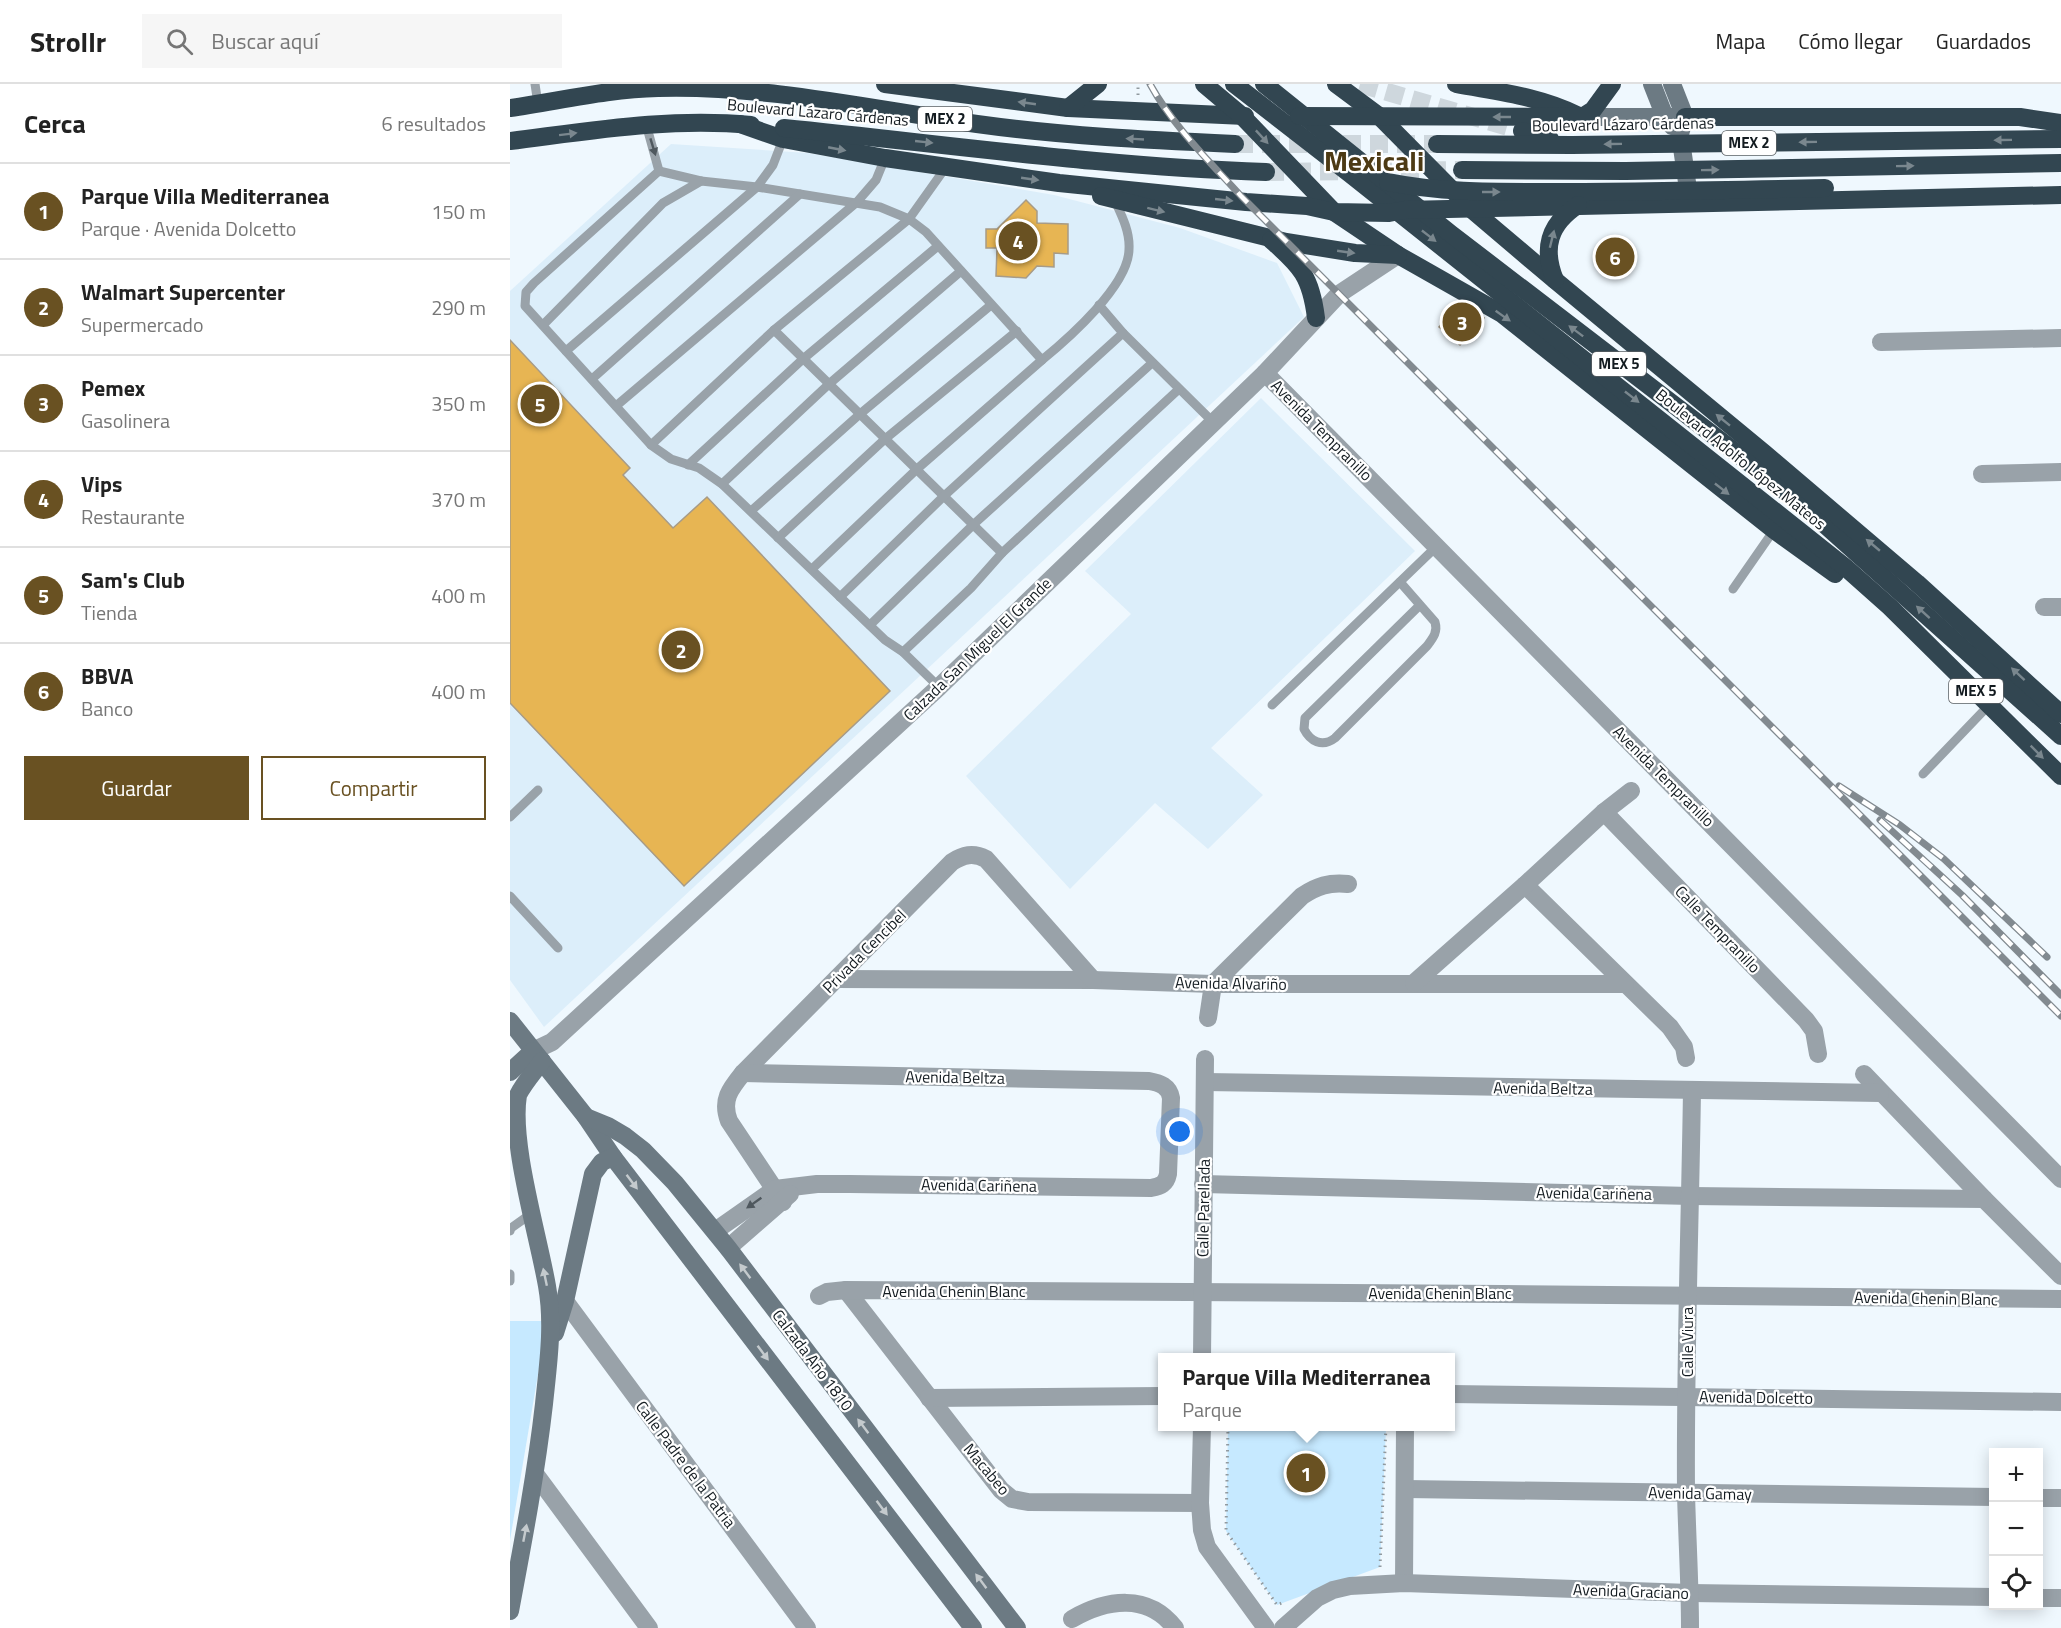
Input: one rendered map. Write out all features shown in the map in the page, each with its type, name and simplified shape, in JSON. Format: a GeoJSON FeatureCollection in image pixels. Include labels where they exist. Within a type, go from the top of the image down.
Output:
{"type":"FeatureCollection","features":[{"type":"Feature","properties":{"kind":"highway"},"geometry":{"type":"LineString","coordinates":[[885,84],[1068,108],[1144,112],[1242,116],[1582,117],[1593,110],[1612,84]]}},
{"type":"Feature","properties":{"kind":"highway"},"geometry":{"type":"LineString","coordinates":[[1068,108],[1098,84]]}},
{"type":"Feature","properties":{"kind":"highway"},"geometry":{"type":"LineString","coordinates":[[1204,84],[1242,116],[1334,212],[1398,255],[1502,314],[1774,530],[1840,579],[1890,608]]}},
{"type":"Feature","properties":{"kind":"highway","name":"Boulevard Adolfo López Mateos"},"geometry":{"type":"LineString","coordinates":[[1234,84],[1845,567],[1990,704],[2061,776]]}},
{"type":"Feature","properties":{"kind":"highway","name":"Boulevard Adolfo López Mateos"},"geometry":{"type":"LineString","coordinates":[[1264,84],[1451,234],[1813,514],[2061,736]]}},
{"type":"Feature","properties":{"kind":"highway"},"geometry":{"type":"LineString","coordinates":[[1336,84],[1379,116],[1471,209],[1917,583],[2061,714]]}},
{"type":"Feature","properties":{"kind":"highway"},"geometry":{"type":"LineString","coordinates":[[1456,84],[1525,96],[1555,104],[1582,117]]}},
{"type":"Feature","properties":{"kind":"highway","name":"Boulevard Lázaro Cárdenas"},"geometry":{"type":"LineString","coordinates":[[510,108],[660,85],[750,90],[1049,133],[1235,144]]}},
{"type":"Feature","properties":{"kind":"highway"},"geometry":{"type":"LineString","coordinates":[[1144,112],[1163,128],[1172,148],[1171,164],[1166,175],[1151,187]]}},
{"type":"Feature","properties":{"kind":"highway"},"geometry":{"type":"LineString","coordinates":[[1288,165],[1291,138],[1302,123],[1315,116]]}},
{"type":"Feature","properties":{"kind":"highway"},"geometry":{"type":"LineString","coordinates":[[1682,125],[2020,117],[2061,123]]}},
{"type":"Feature","properties":{"kind":"highway","name":"Boulevard Lázaro Cárdenas"},"geometry":{"type":"LineString","coordinates":[[510,141],[687,121],[957,145],[1110,164],[1266,172]]}},
{"type":"Feature","properties":{"kind":"highway"},"geometry":{"type":"LineString","coordinates":[[740,124],[783,139],[885,158],[1059,183],[1151,187],[1307,206],[1334,212],[1389,213],[1404,210],[1578,205],[1689,197],[2061,195]]}},
{"type":"Feature","properties":{"kind":"highway"},"geometry":{"type":"LineString","coordinates":[[1522,131],[1572,145]]}},
{"type":"Feature","properties":{"kind":"highway","name":"Boulevard Lázaro Cárdenas"},"geometry":{"type":"LineString","coordinates":[[1437,144],[1572,145],[2061,139]]}},
{"type":"Feature","properties":{"kind":"highway"},"geometry":{"type":"LineString","coordinates":[[1404,210],[1421,190],[1421,164],[1413,149]]}},
{"type":"Feature","properties":{"kind":"highway","name":"MEX 2"},"geometry":{"type":"LineString","coordinates":[[1462,170],[1626,171],[2061,163]]}},
{"type":"Feature","properties":{"kind":"highway"},"geometry":{"type":"LineString","coordinates":[[1350,174],[1403,185],[1474,192],[2061,184]]}},
{"type":"Feature","properties":{"kind":"highway"},"geometry":{"type":"LineString","coordinates":[[1059,183],[1115,201],[1314,248],[1398,255]]}},
{"type":"Feature","properties":{"kind":"highway"},"geometry":{"type":"LineString","coordinates":[[1556,281],[1549,265],[1551,238],[1560,219],[1578,205]]}},
{"type":"Feature","properties":{"kind":"highway"},"geometry":{"type":"LineString","coordinates":[[1267,237],[1300,268],[1313,294],[1316,318]]}},
{"type":"Feature","properties":{"kind":"street"},"geometry":{"type":"LineString","coordinates":[[1652,84],[1665,117]]}},
{"type":"Feature","properties":{"kind":"street"},"geometry":{"type":"LineString","coordinates":[[1672,84],[1682,125],[1689,197]]}},
{"type":"Feature","properties":{"kind":"street"},"geometry":{"type":"LineString","coordinates":[[1582,117],[1665,117],[1682,125]]}},
{"type":"Feature","properties":{"kind":"street","name":"Calzada San Miguel El Grande"},"geometry":{"type":"LineString","coordinates":[[510,1072],[537,1056],[939,687],[1265,373],[1339,294],[1398,255]]}},
{"type":"Feature","properties":{"kind":"street"},"geometry":{"type":"LineString","coordinates":[[1881,342],[2061,338]]}},
{"type":"Feature","properties":{"kind":"street","name":"Avenida Tempranillo"},"geometry":{"type":"LineString","coordinates":[[1265,373],[2061,1179]]}},
{"type":"Feature","properties":{"kind":"street"},"geometry":{"type":"LineString","coordinates":[[1982,474],[2061,472]]}},
{"type":"Feature","properties":{"kind":"street"},"geometry":{"type":"LineString","coordinates":[[1414,983],[1604,812],[1631,791]]}},
{"type":"Feature","properties":{"kind":"street","name":"Calle Tempranillo"},"geometry":{"type":"LineString","coordinates":[[1604,812],[1806,1020],[1814,1031],[1818,1054]]}},
{"type":"Feature","properties":{"kind":"street","name":"Privada Cencibel"},"geometry":{"type":"LineString","coordinates":[[779,1195],[729,1121],[725,1105],[729,1090],[743,1073],[952,862],[971,854],[981,856],[994,866],[1093,980]]}},
{"type":"Feature","properties":{"kind":"street"},"geometry":{"type":"LineString","coordinates":[[1208,1018],[1213,984],[1302,896],[1315,887],[1327,883],[1348,884]]}},
{"type":"Feature","properties":{"kind":"street"},"geometry":{"type":"LineString","coordinates":[[1525,885],[1670,1027],[1684,1047],[1686,1058]]}},
{"type":"Feature","properties":{"kind":"street","name":"Avenida Alvariño"},"geometry":{"type":"LineString","coordinates":[[837,979],[1093,980],[1213,984],[1625,984]]}},
{"type":"Feature","properties":{"kind":"street","name":"Calzada Año 1810"},"geometry":{"type":"LineString","coordinates":[[510,1021],[586,1117],[613,1157],[973,1628]]}},
{"type":"Feature","properties":{"kind":"street","name":"Calzada San Miguel El Grande"},"geometry":{"type":"LineString","coordinates":[[510,1611],[536,1475],[550,1349],[547,1285],[512,1153],[511,1120],[518,1095],[537,1056]]}},
{"type":"Feature","properties":{"kind":"street","name":"Calle Parellada"},"geometry":{"type":"LineString","coordinates":[[1202,1353],[1205,1059]]}},
{"type":"Feature","properties":{"kind":"street","name":"Avenida Beltza"},"geometry":{"type":"LineString","coordinates":[[743,1073],[1160,1083],[1170,1092],[1171,1098],[1168,1174],[1166,1182],[1161,1186]]}},
{"type":"Feature","properties":{"kind":"street"},"geometry":{"type":"LineString","coordinates":[[1864,1074],[1880,1093],[2061,1276]]}},
{"type":"Feature","properties":{"kind":"street","name":"Avenida Beltza"},"geometry":{"type":"LineString","coordinates":[[1205,1082],[1880,1093]]}},
{"type":"Feature","properties":{"kind":"street","name":"Calle Viura"},"geometry":{"type":"LineString","coordinates":[[1689,1628],[1686,1493],[1687,1295],[1692,1091]]}},
{"type":"Feature","properties":{"kind":"street","name":"Calzada Año 1810"},"geometry":{"type":"LineString","coordinates":[[586,1117],[608,1126],[643,1150],[675,1183],[728,1248],[1017,1628]]}},
{"type":"Feature","properties":{"kind":"street"},"geometry":{"type":"LineString","coordinates":[[550,1349],[565,1300],[593,1174],[602,1162],[613,1157]]}},
{"type":"Feature","properties":{"kind":"street","name":"Avenida Cariñena"},"geometry":{"type":"LineString","coordinates":[[714,1231],[797,1186],[850,1184],[1151,1188],[1161,1186]]}},
{"type":"Feature","properties":{"kind":"street","name":"Avenida Cariñena"},"geometry":{"type":"LineString","coordinates":[[1203,1184],[1691,1196],[1984,1199]]}},
{"type":"Feature","properties":{"kind":"street","name":"Avenida Cariñena"},"geometry":{"type":"LineString","coordinates":[[728,1248],[779,1195]]}},
{"type":"Feature","properties":{"kind":"street","name":"Avenida Chenin Blanc"},"geometry":{"type":"LineString","coordinates":[[819,1296],[827,1292],[846,1290],[2061,1299]]}},
{"type":"Feature","properties":{"kind":"street","name":"Macabeo"},"geometry":{"type":"LineString","coordinates":[[846,1290],[1001,1490],[1012,1499],[1028,1502],[1200,1503]]}},
{"type":"Feature","properties":{"kind":"street","name":"Calle Padre de la Patria"},"geometry":{"type":"LineString","coordinates":[[565,1300],[807,1628]]}},
{"type":"Feature","properties":{"kind":"street","name":"Avenida Dolcetto"},"geometry":{"type":"LineString","coordinates":[[1455,1394],[2061,1402]]}},
{"type":"Feature","properties":{"kind":"street"},"geometry":{"type":"LineString","coordinates":[[929,1398],[1158,1396]]}},
{"type":"Feature","properties":{"kind":"street"},"geometry":{"type":"LineString","coordinates":[[1202,1431],[1200,1503],[1202,1530],[1207,1546],[1266,1628]]}},
{"type":"Feature","properties":{"kind":"street"},"geometry":{"type":"LineString","coordinates":[[1404,1583],[1405,1431]]}},
{"type":"Feature","properties":{"kind":"street"},"geometry":{"type":"LineString","coordinates":[[536,1475],[649,1628]]}},
{"type":"Feature","properties":{"kind":"street","name":"Avenida Gamay"},"geometry":{"type":"LineString","coordinates":[[1406,1489],[1989,1497]]}},
{"type":"Feature","properties":{"kind":"street"},"geometry":{"type":"LineString","coordinates":[[2043,1498],[2061,1498]]}},
{"type":"Feature","properties":{"kind":"street","name":"Avenida Graciano"},"geometry":{"type":"LineString","coordinates":[[1283,1628],[1317,1598],[1333,1590],[1350,1586],[1404,1583],[1690,1593],[1989,1597]]}},
{"type":"Feature","properties":{"kind":"street"},"geometry":{"type":"LineString","coordinates":[[2043,1598],[2061,1598]]}},
{"type":"Feature","properties":{"kind":"street"},"geometry":{"type":"LineString","coordinates":[[1072,1618],[1105,1604],[1137,1604],[1156,1609],[1175,1628]]}},
{"type":"Feature","properties":{"kind":"lane"},"geometry":{"type":"LineString","coordinates":[[535,84],[538,104]]}},
{"type":"Feature","properties":{"kind":"lane"},"geometry":{"type":"LineString","coordinates":[[646,124],[659,171]]}},
{"type":"Feature","properties":{"kind":"lane"},"geometry":{"type":"LineString","coordinates":[[566,351],[757,187],[773,165],[783,139]]}},
{"type":"Feature","properties":{"kind":"lane"},"geometry":{"type":"LineString","coordinates":[[616,406],[857,202],[876,180],[885,158]]}},
{"type":"Feature","properties":{"kind":"lane"},"geometry":{"type":"LineString","coordinates":[[651,445],[774,330],[909,219],[946,167]]}},
{"type":"Feature","properties":{"kind":"lane"},"geometry":{"type":"LineString","coordinates":[[659,171],[701,181],[857,202],[879,207],[909,219],[926,232],[1042,360]]}},
{"type":"Feature","properties":{"kind":"lane"},"geometry":{"type":"LineString","coordinates":[[659,171],[526,292],[525,306],[651,445],[671,459],[708,473],[722,484],[885,640],[903,652],[939,687]]}},
{"type":"Feature","properties":{"kind":"lane"},"geometry":{"type":"LineString","coordinates":[[543,325],[663,203],[701,181]]}},
{"type":"Feature","properties":{"kind":"lane"},"geometry":{"type":"LineString","coordinates":[[592,379],[800,194]]}},
{"type":"Feature","properties":{"kind":"lane"},"geometry":{"type":"LineString","coordinates":[[812,569],[917,469],[1077,329],[1119,282],[1130,252],[1126,227],[1115,201]]}},
{"type":"Feature","properties":{"kind":"lane"},"geometry":{"type":"LineString","coordinates":[[688,465],[803,359],[938,246]]}},
{"type":"Feature","properties":{"kind":"lane"},"geometry":{"type":"LineString","coordinates":[[722,484],[829,384],[961,271]]}},
{"type":"Feature","properties":{"kind":"lane"},"geometry":{"type":"LineString","coordinates":[[751,511],[860,414],[991,305]]}},
{"type":"Feature","properties":{"kind":"lane"},"geometry":{"type":"LineString","coordinates":[[1099,305],[1152,363],[1213,422]]}},
{"type":"Feature","properties":{"kind":"lane"},"geometry":{"type":"LineString","coordinates":[[774,330],[1002,553]]}},
{"type":"Feature","properties":{"kind":"lane"},"geometry":{"type":"LineString","coordinates":[[778,538],[885,439],[1017,331]]}},
{"type":"Feature","properties":{"kind":"lane"},"geometry":{"type":"LineString","coordinates":[[840,597],[944,496],[1123,333]]}},
{"type":"Feature","properties":{"kind":"lane"},"geometry":{"type":"LineString","coordinates":[[870,625],[974,524],[1152,363]]}},
{"type":"Feature","properties":{"kind":"lane"},"geometry":{"type":"LineString","coordinates":[[903,652],[971,588],[1002,553],[1179,389]]}},
{"type":"Feature","properties":{"kind":"lane"},"geometry":{"type":"LineString","coordinates":[[1733,589],[1774,530]]}},
{"type":"Feature","properties":{"kind":"lane"},"geometry":{"type":"LineString","coordinates":[[1272,705],[1437,546]]}},
{"type":"Feature","properties":{"kind":"lane"},"geometry":{"type":"LineString","coordinates":[[1400,582],[1435,622],[1437,628],[1434,637],[1330,742],[1318,743],[1311,738],[1304,729],[1305,718],[1420,605]]}},
{"type":"Feature","properties":{"kind":"lane"},"geometry":{"type":"LineString","coordinates":[[1923,774],[1990,704]]}},
{"type":"Feature","properties":{"kind":"lane"},"geometry":{"type":"LineString","coordinates":[[510,817],[538,790]]}},
{"type":"Feature","properties":{"kind":"lane"},"geometry":{"type":"LineString","coordinates":[[511,899],[558,948]]}},
{"type":"Feature","properties":{"kind":"lane"},"geometry":{"type":"LineString","coordinates":[[510,1229],[528,1216]]}},
{"type":"Feature","properties":{"kind":"lane"},"geometry":{"type":"LineString","coordinates":[[510,1274],[510,1281]]}},
{"type":"Feature","properties":{"kind":"path"},"geometry":{"type":"LineString","coordinates":[[1228,1431],[1226,1531],[1277,1605],[1287,1601]]}},
{"type":"Feature","properties":{"kind":"path"},"geometry":{"type":"LineString","coordinates":[[1370,1571],[1380,1567],[1386,1431]]}},
{"type":"Feature","properties":{"kind":"shaded area"},"geometry":{"type":"Polygon","coordinates":[[[671,144],[808,153],[1054,195],[1180,228],[1277,263],[1304,317],[544,1027],[510,980],[510,291],[671,144]]]}},
{"type":"Feature","properties":{"kind":"shaded area"},"geometry":{"type":"Polygon","coordinates":[[[1261,398],[1415,551],[1211,748],[1263,795],[1208,849],[1155,803],[1070,889],[966,776],[1131,614],[1085,571],[1261,398]]]}},
{"type":"Feature","properties":{"kind":"shaded area"},"geometry":{"type":"Polygon","coordinates":[[[510,1321],[547,1321],[510,1540],[510,1321]]]}},
{"type":"Feature","properties":{"kind":"shaded area"},"geometry":{"type":"Polygon","coordinates":[[[1228,1431],[1386,1431],[1380,1567],[1277,1605],[1226,1531],[1228,1431]]]}},
{"type":"Feature","properties":{"kind":"building"},"geometry":{"type":"Polygon","coordinates":[[[1026,200],[1037,211],[1037,223],[1068,224],[1068,254],[1054,253],[1054,267],[1037,266],[1026,278],[996,276],[997,248],[986,248],[986,229],[997,229],[1026,200]]]}},
{"type":"Feature","properties":{"kind":"building"},"geometry":{"type":"Polygon","coordinates":[[[1460,303],[1484,318],[1460,345],[1439,327],[1460,303]]]}},
{"type":"Feature","properties":{"kind":"building"},"geometry":{"type":"Polygon","coordinates":[[[510,340],[630,468],[623,475],[673,528],[707,497],[890,691],[684,886],[510,703],[510,340]]]}},
{"type":"Feature","properties":{"kind":"tunnel"},"geometry":{"type":"LineString","coordinates":[[1360,84],[1522,131]]}},
{"type":"Feature","properties":{"kind":"tunnel"},"geometry":{"type":"LineString","coordinates":[[1235,144],[1437,144]]}},
{"type":"Feature","properties":{"kind":"tunnel"},"geometry":{"type":"LineString","coordinates":[[1266,172],[1462,170]]}},
{"type":"Feature","properties":{"kind":"railway"},"geometry":{"type":"LineString","coordinates":[[1150,84],[1180,129],[1241,196],[2061,1016]]}},
{"type":"Feature","properties":{"kind":"railway"},"geometry":{"type":"LineString","coordinates":[[1839,786],[1900,825],[1944,859],[2047,957]]}},
{"type":"Feature","properties":{"kind":"railway"},"geometry":{"type":"LineString","coordinates":[[1880,820],[1962,895],[2061,995]]}},
{"type":"Feature","properties":{"kind":"place","name":"Vips"},"geometry":{"type":"Point","coordinates":[1018,241]}},
{"type":"Feature","properties":{"kind":"place","name":"BBVA"},"geometry":{"type":"Point","coordinates":[1615,257]}},
{"type":"Feature","properties":{"kind":"place","name":"Pemex"},"geometry":{"type":"Point","coordinates":[1462,322]}},
{"type":"Feature","properties":{"kind":"place","name":"Sam's Club"},"geometry":{"type":"Point","coordinates":[540,404]}},
{"type":"Feature","properties":{"kind":"place","name":"Walmart Supercenter"},"geometry":{"type":"Point","coordinates":[681,650]}},
{"type":"Feature","properties":{"kind":"place","name":"Parque Villa Mediterranea"},"geometry":{"type":"Point","coordinates":[1306,1473]}},
{"type":"Feature","properties":{"kind":"district","name":"Mexicali"},"geometry":{"type":"Point","coordinates":[1374,161]}}]}
